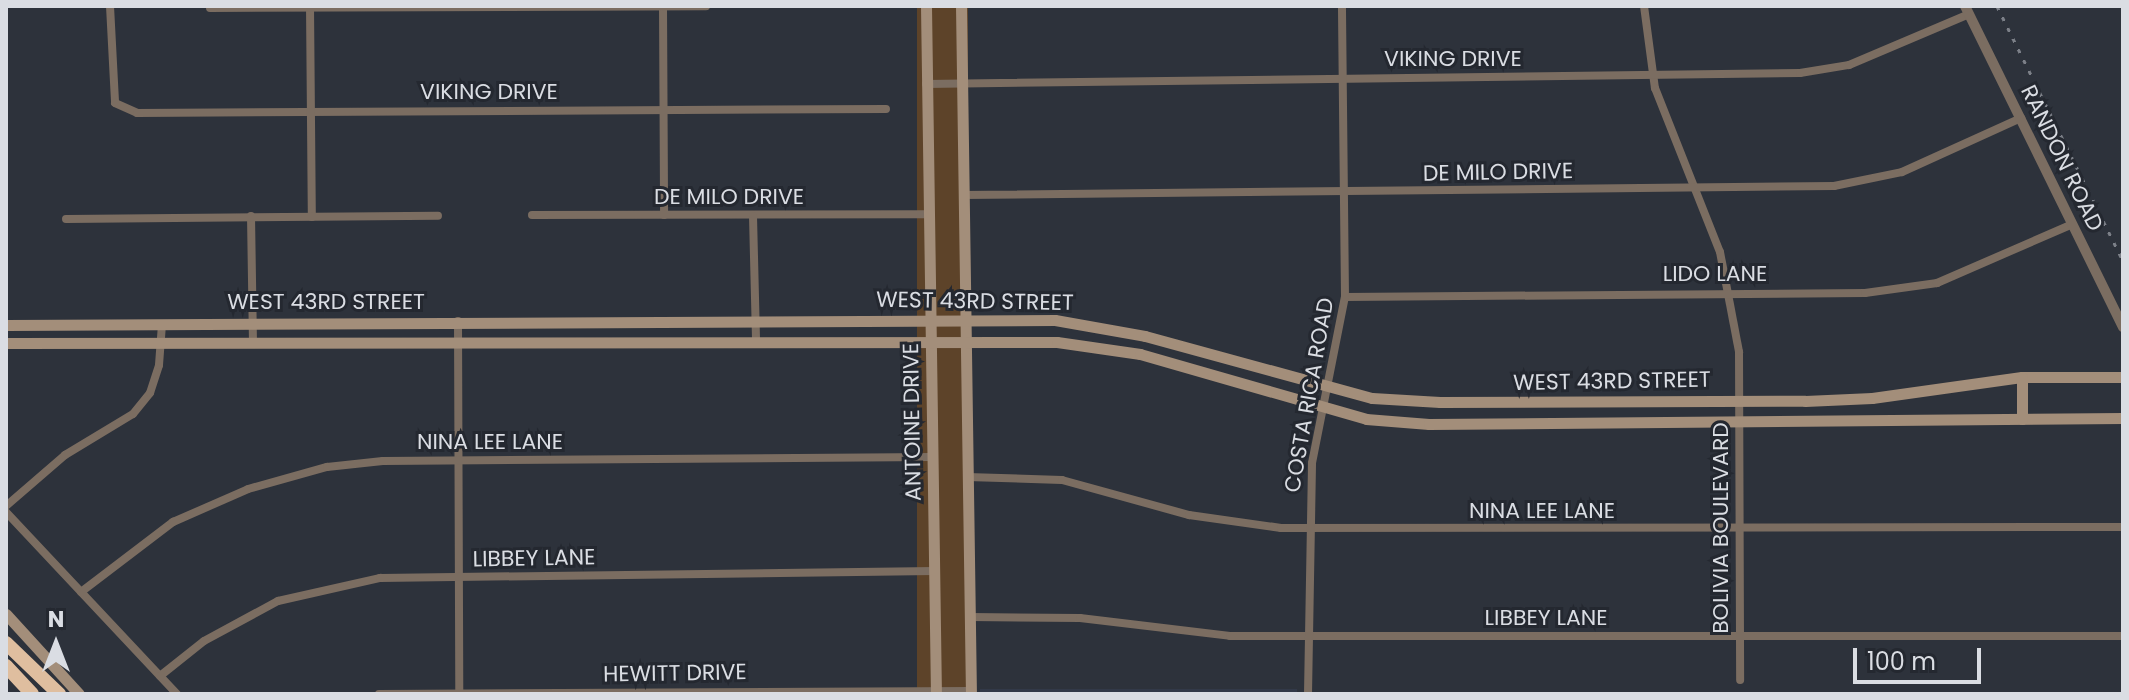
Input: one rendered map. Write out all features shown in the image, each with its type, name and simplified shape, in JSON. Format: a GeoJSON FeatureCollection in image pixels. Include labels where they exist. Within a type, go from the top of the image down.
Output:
{"type":"FeatureCollection","features":[{"type":"Feature","properties":{"kind":"highway"},"geometry":{"type":"LineString","coordinates":[[6,643],[59,694]]}},
{"type":"Feature","properties":{"kind":"highway"},"geometry":{"type":"LineString","coordinates":[[6,666],[32,694]]}},
{"type":"Feature","properties":{"kind":"main road","name":"ANTOINE DRIVE"},"geometry":{"type":"LineString","coordinates":[[926,6],[925,214],[931,341],[936,692]]}},
{"type":"Feature","properties":{"kind":"main road"},"geometry":{"type":"LineString","coordinates":[[961,6],[971,692]]}},
{"type":"Feature","properties":{"kind":"main road","name":"WEST 43RD STREET"},"geometry":{"type":"LineString","coordinates":[[6,325],[252,321],[1055,320],[1145,336],[1328,387],[1401,401],[1872,398],[2022,377],[2123,377]]}},
{"type":"Feature","properties":{"kind":"main road"},"geometry":{"type":"LineString","coordinates":[[606,321],[606,340]]}},
{"type":"Feature","properties":{"kind":"main road"},"geometry":{"type":"LineString","coordinates":[[1140,354],[1145,336]]}},
{"type":"Feature","properties":{"kind":"main road","name":"WEST 43RD STREET"},"geometry":{"type":"LineString","coordinates":[[6,343],[606,340],[1057,342],[1140,354],[1366,419],[1522,423],[2123,418]]}},
{"type":"Feature","properties":{"kind":"main road"},"geometry":{"type":"LineString","coordinates":[[2022,377],[2022,419]]}},
{"type":"Feature","properties":{"kind":"main road"},"geometry":{"type":"LineString","coordinates":[[1872,398],[1873,420]]}},
{"type":"Feature","properties":{"kind":"main road"},"geometry":{"type":"LineString","coordinates":[[1522,402],[1522,423]]}},
{"type":"Feature","properties":{"kind":"main road"},"geometry":{"type":"LineString","coordinates":[[6,614],[79,694]]}},
{"type":"Feature","properties":{"kind":"street","name":"VIKING DRIVE"},"geometry":{"type":"LineString","coordinates":[[110,6],[115,103],[137,113],[886,109]]}},
{"type":"Feature","properties":{"kind":"street"},"geometry":{"type":"LineString","coordinates":[[663,6],[664,215]]}},
{"type":"Feature","properties":{"kind":"street"},"geometry":{"type":"LineString","coordinates":[[210,8],[706,6]]}},
{"type":"Feature","properties":{"kind":"street","name":"COSTA RICA ROAD"},"geometry":{"type":"LineString","coordinates":[[1308,694],[1308,528],[1312,463],[1345,297],[1342,6]]}},
{"type":"Feature","properties":{"kind":"street","name":"BOLIVIA BOULEVARD"},"geometry":{"type":"LineString","coordinates":[[1644,6],[1652,76],[1692,188],[1720,252],[1729,292],[1739,400],[1740,680]]}},
{"type":"Feature","properties":{"kind":"street"},"geometry":{"type":"LineString","coordinates":[[310,7],[312,217]]}},
{"type":"Feature","properties":{"kind":"street","name":"VIKING DRIVE"},"geometry":{"type":"LineString","coordinates":[[926,84],[1800,73],[1849,65],[1967,10]]}},
{"type":"Feature","properties":{"kind":"street","name":"RANDON ROAD"},"geometry":{"type":"LineString","coordinates":[[1967,10],[2123,327]]}},
{"type":"Feature","properties":{"kind":"street","name":"DE MILO DRIVE"},"geometry":{"type":"LineString","coordinates":[[963,195],[1834,186],[1875,178],[1947,155],[2021,118]]}},
{"type":"Feature","properties":{"kind":"street","name":"DE MILO DRIVE"},"geometry":{"type":"LineString","coordinates":[[532,215],[925,214]]}},
{"type":"Feature","properties":{"kind":"street"},"geometry":{"type":"LineString","coordinates":[[251,216],[253,341]]}},
{"type":"Feature","properties":{"kind":"street"},"geometry":{"type":"LineString","coordinates":[[66,219],[438,216]]}},
{"type":"Feature","properties":{"kind":"street"},"geometry":{"type":"LineString","coordinates":[[753,216],[756,340]]}},
{"type":"Feature","properties":{"kind":"street","name":"LIDO LANE"},"geometry":{"type":"LineString","coordinates":[[1345,297],[1865,293],[1937,283],[2073,224]]}},
{"type":"Feature","properties":{"kind":"street"},"geometry":{"type":"LineString","coordinates":[[458,321],[459,693]]}},
{"type":"Feature","properties":{"kind":"street"},"geometry":{"type":"LineString","coordinates":[[162,324],[150,393],[133,414],[65,455],[6,509],[177,694]]}},
{"type":"Feature","properties":{"kind":"street","name":"NINA LEE LANE"},"geometry":{"type":"LineString","coordinates":[[81,592],[173,522],[248,489],[327,467],[458,460],[932,457]]}},
{"type":"Feature","properties":{"kind":"street","name":"NINA LEE LANE"},"geometry":{"type":"LineString","coordinates":[[967,477],[1062,480],[1238,525],[1308,528],[1740,529],[2123,527]]}},
{"type":"Feature","properties":{"kind":"street","name":"LIBBEY LANE"},"geometry":{"type":"LineString","coordinates":[[160,676],[204,641],[278,601],[380,578],[934,571]]}},
{"type":"Feature","properties":{"kind":"street","name":"LIBBEY LANE"},"geometry":{"type":"LineString","coordinates":[[970,617],[1034,614],[1230,636],[2123,636]]}},
{"type":"Feature","properties":{"kind":"street","name":"HEWITT DRIVE"},"geometry":{"type":"LineString","coordinates":[[379,694],[971,692]]}},
{"type":"Feature","properties":{"kind":"shaded area"},"geometry":{"type":"Polygon","coordinates":[[[917,6],[968,6],[968,694],[917,694],[917,6]]]}},
{"type":"Feature","properties":{"kind":"shaded area"},"geometry":{"type":"Polygon","coordinates":[[[980,689],[1297,689],[1297,694],[980,694],[980,689]]]}},
{"type":"Feature","properties":{"kind":"railway"},"geometry":{"type":"LineString","coordinates":[[1997,6],[2123,261]]}}]}
